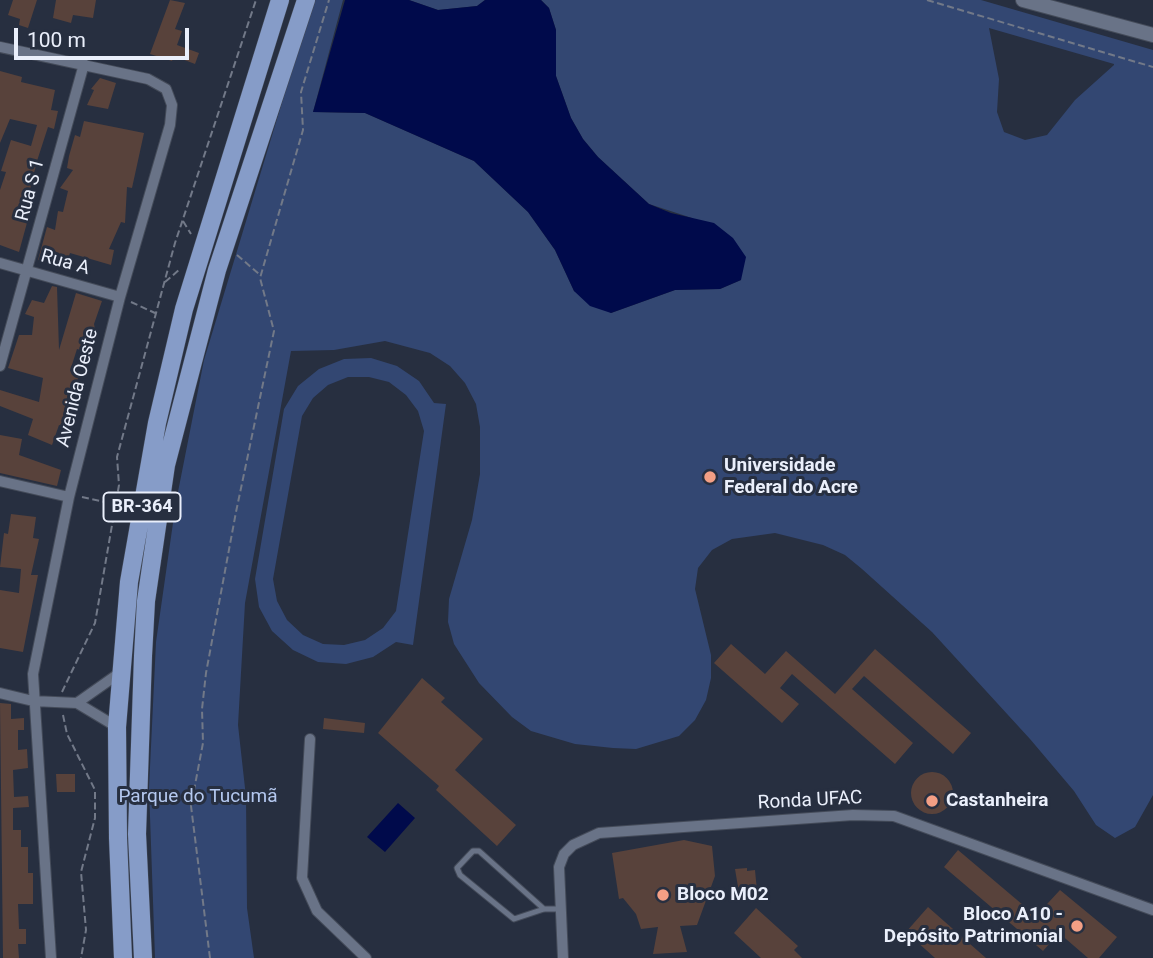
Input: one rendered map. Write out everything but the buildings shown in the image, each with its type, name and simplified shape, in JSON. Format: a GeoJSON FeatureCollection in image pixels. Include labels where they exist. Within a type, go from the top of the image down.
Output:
{"type":"FeatureCollection","features":[{"type":"Feature","properties":{"kind":"main road","name":"BR-364"},"geometry":{"type":"LineString","coordinates":[[123,958],[117,727],[130,582],[143,500],[181,320],[279,0]]}},
{"type":"Feature","properties":{"kind":"main road","name":"BR-364"},"geometry":{"type":"LineString","coordinates":[[143,958],[137,834],[143,656],[146,601],[166,465],[217,270],[306,0]]}},
{"type":"Feature","properties":{"kind":"street"},"geometry":{"type":"LineString","coordinates":[[1023,0],[1153,35]]}},
{"type":"Feature","properties":{"kind":"street"},"geometry":{"type":"LineString","coordinates":[[0,47],[84,64]]}},
{"type":"Feature","properties":{"kind":"street","name":"Avenida Oeste"},"geometry":{"type":"LineString","coordinates":[[51,958],[33,674],[69,497],[120,297],[170,125],[172,105],[166,89],[148,79],[84,64]]}},
{"type":"Feature","properties":{"kind":"street","name":"Rua S 1"},"geometry":{"type":"LineString","coordinates":[[0,366],[84,64]]}},
{"type":"Feature","properties":{"kind":"street","name":"Rua A"},"geometry":{"type":"LineString","coordinates":[[0,263],[120,297]]}},
{"type":"Feature","properties":{"kind":"street"},"geometry":{"type":"LineString","coordinates":[[0,481],[69,497]]}},
{"type":"Feature","properties":{"kind":"street"},"geometry":{"type":"LineString","coordinates":[[77,703],[121,672]]}},
{"type":"Feature","properties":{"kind":"street"},"geometry":{"type":"LineString","coordinates":[[0,693],[33,701],[77,703],[117,727]]}},
{"type":"Feature","properties":{"kind":"street"},"geometry":{"type":"LineString","coordinates":[[310,739],[302,878],[317,911],[366,958]]}},
{"type":"Feature","properties":{"kind":"street","name":"Ronda UFAC"},"geometry":{"type":"LineString","coordinates":[[563,958],[559,867],[564,854],[585,837],[599,833],[866,814],[894,816],[1153,910]]}},
{"type":"Feature","properties":{"kind":"lane"},"geometry":{"type":"LineString","coordinates":[[544,909],[478,851],[473,851],[457,868],[460,875],[509,917],[514,919],[544,909],[559,909]]}},
{"type":"Feature","properties":{"kind":"path"},"geometry":{"type":"LineString","coordinates":[[210,958],[191,806],[203,743],[202,709],[206,673],[274,331],[260,278],[303,130],[301,92],[329,0]]}},
{"type":"Feature","properties":{"kind":"path"},"geometry":{"type":"LineString","coordinates":[[927,0],[1153,67]]}},
{"type":"Feature","properties":{"kind":"path"},"geometry":{"type":"LineString","coordinates":[[120,297],[156,313]]}},
{"type":"Feature","properties":{"kind":"path"},"geometry":{"type":"LineString","coordinates":[[69,497],[93,498],[116,504]]}},
{"type":"Feature","properties":{"kind":"green space","name":"Parque do Tucumã"},"geometry":{"type":"Polygon","coordinates":[[[313,0],[343,0],[313,112],[365,113],[474,161],[528,212],[555,250],[574,291],[611,313],[675,290],[720,289],[741,280],[692,218],[649,204],[598,157],[583,139],[571,118],[556,76],[556,30],[549,8],[541,0],[981,0],[1153,50],[1153,795],[1135,827],[1115,838],[1096,825],[1074,791],[1030,739],[932,632],[845,555],[823,545],[775,533],[732,539],[712,550],[698,568],[695,589],[711,655],[711,678],[706,700],[695,720],[679,736],[636,749],[575,744],[531,731],[512,717],[479,683],[454,644],[448,622],[449,599],[472,520],[480,474],[480,427],[476,404],[465,383],[450,366],[430,353],[385,341],[334,350],[291,351],[245,603],[238,725],[246,797],[247,908],[254,958],[155,958],[149,788],[156,642],[176,502],[204,360],[313,0]],[[989,28],[999,79],[997,112],[1004,132],[1025,140],[1047,135],[1075,100],[1114,64],[989,28]]]}},
{"type":"Feature","properties":{"kind":"green space"},"geometry":{"type":"Polygon","coordinates":[[[409,0],[485,0],[477,6],[438,10],[409,0]]]}},
{"type":"Feature","properties":{"kind":"green space"},"geometry":{"type":"Polygon","coordinates":[[[371,358],[397,366],[419,381],[434,403],[446,404],[413,645],[396,642],[373,657],[346,664],[318,662],[293,650],[272,631],[259,607],[255,579],[284,409],[298,386],[319,369],[344,359],[371,358]],[[348,377],[328,385],[313,398],[302,416],[273,579],[277,601],[287,620],[303,635],[323,644],[344,645],[365,640],[383,628],[396,611],[424,431],[418,411],[406,395],[389,382],[369,377],[348,377]]]}},
{"type":"Feature","properties":{"kind":"shaded area"},"geometry":{"type":"Polygon","coordinates":[[[345,0],[409,0],[438,10],[477,6],[485,0],[541,0],[549,8],[556,30],[556,76],[571,118],[583,139],[598,157],[649,204],[671,213],[714,223],[733,238],[746,257],[741,280],[720,289],[675,290],[611,313],[590,306],[574,291],[555,250],[528,212],[474,161],[365,113],[313,112],[345,0]]]}},
{"type":"Feature","properties":{"kind":"shaded area"},"geometry":{"type":"Polygon","coordinates":[[[398,803],[415,818],[385,852],[367,837],[398,803]]]}},
{"type":"Feature","properties":{"kind":"place","name":"Universidade Federal do Acre"},"geometry":{"type":"Point","coordinates":[710,477]}},
{"type":"Feature","properties":{"kind":"place","name":"Castanheira"},"geometry":{"type":"Point","coordinates":[932,801]}},
{"type":"Feature","properties":{"kind":"place","name":"Bloco M02"},"geometry":{"type":"Point","coordinates":[663,895]}},
{"type":"Feature","properties":{"kind":"place","name":"Bloco A10 - Depósito Patrimonial"},"geometry":{"type":"Point","coordinates":[1077,926]}}]}
